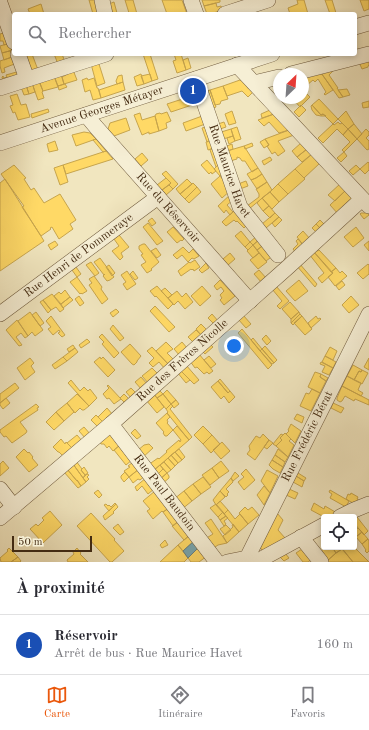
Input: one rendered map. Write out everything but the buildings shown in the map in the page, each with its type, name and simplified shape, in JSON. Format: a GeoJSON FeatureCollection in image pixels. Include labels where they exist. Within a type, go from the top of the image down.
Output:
{"type":"FeatureCollection","features":[{"type":"Feature","properties":{"kind":"street"},"geometry":{"type":"LineString","coordinates":[[102,0],[105,12]]}},
{"type":"Feature","properties":{"kind":"street"},"geometry":{"type":"LineString","coordinates":[[191,0],[195,12]]}},
{"type":"Feature","properties":{"kind":"street"},"geometry":{"type":"LineString","coordinates":[[0,3],[4,27],[12,39]]}},
{"type":"Feature","properties":{"kind":"street"},"geometry":{"type":"LineString","coordinates":[[234,12],[262,6]]}},
{"type":"Feature","properties":{"kind":"street"},"geometry":{"type":"LineString","coordinates":[[357,26],[369,23]]}},
{"type":"Feature","properties":{"kind":"street"},"geometry":{"type":"LineString","coordinates":[[309,69],[369,54]]}},
{"type":"Feature","properties":{"kind":"street"},"geometry":{"type":"LineString","coordinates":[[19,56],[27,79]]}},
{"type":"Feature","properties":{"kind":"street"},"geometry":{"type":"LineString","coordinates":[[0,88],[100,56]]}},
{"type":"Feature","properties":{"kind":"street","name":"Avenue Georges Métayer"},"geometry":{"type":"LineString","coordinates":[[0,143],[266,56]]}},
{"type":"Feature","properties":{"kind":"street"},"geometry":{"type":"LineString","coordinates":[[237,65],[366,202]]}},
{"type":"Feature","properties":{"kind":"street"},"geometry":{"type":"LineString","coordinates":[[254,83],[273,78]]}},
{"type":"Feature","properties":{"kind":"street","name":"Rue Maurice Havet"},"geometry":{"type":"LineString","coordinates":[[196,79],[240,207],[278,254]]}},
{"type":"Feature","properties":{"kind":"street","name":"Rue du Réservoir"},"geometry":{"type":"LineString","coordinates":[[86,115],[250,301]]}},
{"type":"Feature","properties":{"kind":"street","name":"Rue Henri de Pommeraye"},"geometry":{"type":"LineString","coordinates":[[0,314],[158,197]]}},
{"type":"Feature","properties":{"kind":"street","name":"Rue des Frères Nicolle"},"geometry":{"type":"LineString","coordinates":[[0,518],[111,424],[250,301],[366,202]]}},
{"type":"Feature","properties":{"kind":"street","name":"Rue Frédéric Bérat"},"geometry":{"type":"LineString","coordinates":[[250,561],[369,314]]}},
{"type":"Feature","properties":{"kind":"street","name":"Rue Paul Baudoin"},"geometry":{"type":"LineString","coordinates":[[111,424],[217,562]]}},
{"type":"Feature","properties":{"kind":"street"},"geometry":{"type":"LineString","coordinates":[[0,489],[14,507]]}},
{"type":"Feature","properties":{"kind":"street"},"geometry":{"type":"LineString","coordinates":[[346,514],[369,504]]}},
{"type":"Feature","properties":{"kind":"street"},"geometry":{"type":"LineString","coordinates":[[227,562],[242,559],[250,561],[321,527]]}},
{"type":"Feature","properties":{"kind":"street"},"geometry":{"type":"LineString","coordinates":[[301,537],[321,562]]}},
{"type":"Feature","properties":{"kind":"place","name":"Réservoir"},"geometry":{"type":"Point","coordinates":[193,91]}}]}
